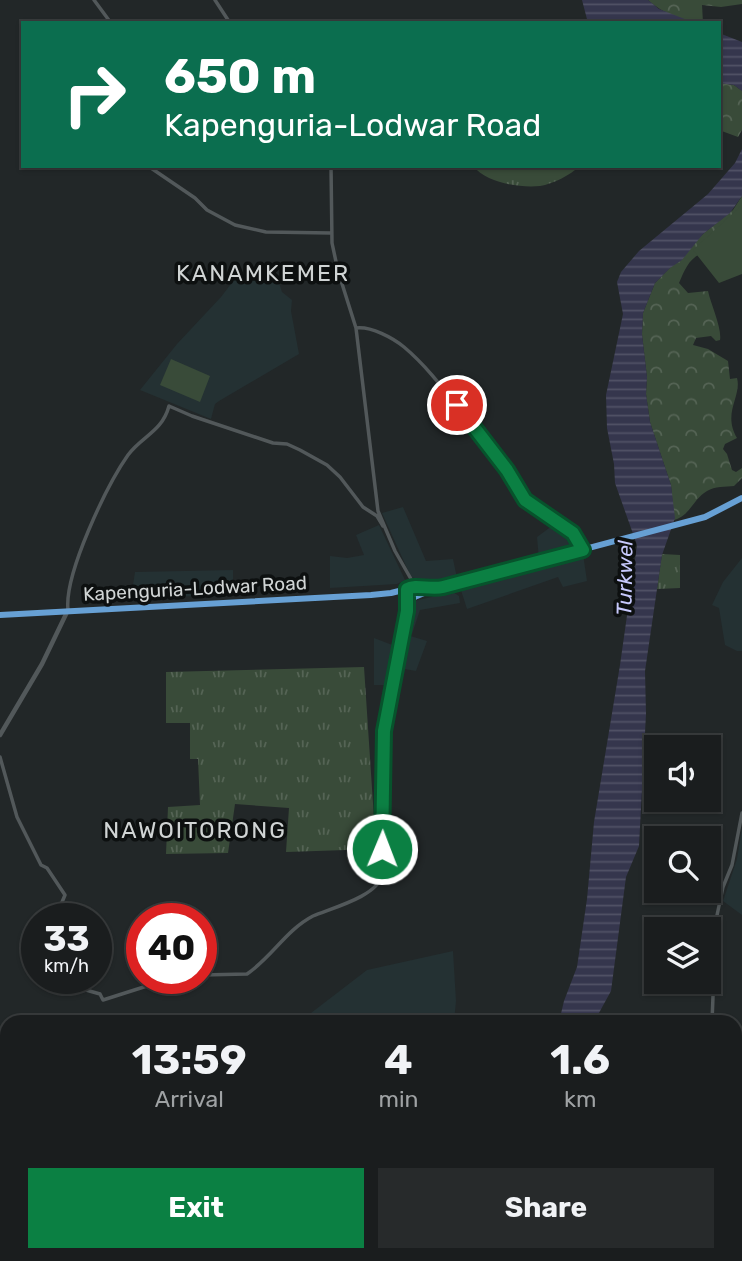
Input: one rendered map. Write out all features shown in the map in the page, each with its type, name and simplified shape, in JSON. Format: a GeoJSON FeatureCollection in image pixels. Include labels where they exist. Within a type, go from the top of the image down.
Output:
{"type":"FeatureCollection","features":[{"type":"Feature","properties":{"kind":"highway","name":"Kapenguria-Lodwar Road"},"geometry":{"type":"LineString","coordinates":[[0,615],[431,590],[705,517],[742,498]]}},
{"type":"Feature","properties":{"kind":"main road"},"geometry":{"type":"LineString","coordinates":[[0,734],[42,663],[68,610]]}},
{"type":"Feature","properties":{"kind":"street"},"geometry":{"type":"LineString","coordinates":[[94,0],[110,21]]}},
{"type":"Feature","properties":{"kind":"street"},"geometry":{"type":"LineString","coordinates":[[215,0],[229,21]]}},
{"type":"Feature","properties":{"kind":"street"},"geometry":{"type":"LineString","coordinates":[[151,168],[195,198],[207,210],[240,227],[266,232],[331,233]]}},
{"type":"Feature","properties":{"kind":"street"},"geometry":{"type":"LineString","coordinates":[[217,975],[247,974],[284,936],[316,915],[373,889],[381,879],[384,731],[411,592],[408,577],[378,510],[356,328],[337,267],[331,233],[331,168]]}},
{"type":"Feature","properties":{"kind":"street"},"geometry":{"type":"LineString","coordinates":[[356,328],[368,329],[389,338],[416,358],[496,455],[518,485],[525,500],[573,533],[583,550]]}},
{"type":"Feature","properties":{"kind":"street"},"geometry":{"type":"LineString","coordinates":[[68,610],[68,594],[96,514],[128,455],[156,430],[169,406],[273,443],[287,444],[315,458],[345,481],[363,507],[376,516],[383,526]]}},
{"type":"Feature","properties":{"kind":"street"},"geometry":{"type":"LineString","coordinates":[[0,758],[17,817],[40,865],[47,868],[65,895],[62,903]]}},
{"type":"Feature","properties":{"kind":"street"},"geometry":{"type":"LineString","coordinates":[[712,1015],[716,920],[723,887],[734,859],[742,813]]}},
{"type":"Feature","properties":{"kind":"street"},"geometry":{"type":"LineString","coordinates":[[316,915],[320,920]]}},
{"type":"Feature","properties":{"kind":"street"},"geometry":{"type":"LineString","coordinates":[[100,994],[103,1000],[126,993]]}},
{"type":"Feature","properties":{"kind":"shaded area"},"geometry":{"type":"Polygon","coordinates":[[[237,276],[278,280],[282,292],[292,300],[291,311],[299,354],[219,401],[215,404],[211,419],[140,390],[177,344],[237,276]]]}},
{"type":"Feature","properties":{"kind":"shaded area"},"geometry":{"type":"Polygon","coordinates":[[[403,507],[426,561],[453,559],[457,578],[432,583],[411,577],[382,513],[403,507]]]}},
{"type":"Feature","properties":{"kind":"shaded area"},"geometry":{"type":"Polygon","coordinates":[[[556,523],[576,537],[581,549],[539,560],[537,537],[556,523]]]}},
{"type":"Feature","properties":{"kind":"shaded area"},"geometry":{"type":"Polygon","coordinates":[[[379,525],[405,580],[397,584],[330,588],[330,556],[347,558],[364,555],[356,535],[379,525]]]}},
{"type":"Feature","properties":{"kind":"shaded area"},"geometry":{"type":"Polygon","coordinates":[[[583,554],[587,581],[563,587],[558,577],[467,609],[460,587],[583,554]]]}},
{"type":"Feature","properties":{"kind":"shaded area"},"geometry":{"type":"Polygon","coordinates":[[[742,558],[742,651],[737,651],[725,645],[719,608],[712,605],[723,582],[742,558]]]}},
{"type":"Feature","properties":{"kind":"shaded area"},"geometry":{"type":"Polygon","coordinates":[[[233,570],[233,595],[131,598],[135,572],[233,570]]]}},
{"type":"Feature","properties":{"kind":"shaded area"},"geometry":{"type":"Polygon","coordinates":[[[453,592],[459,596],[460,603],[420,610],[412,634],[406,632],[414,601],[453,592]]]}},
{"type":"Feature","properties":{"kind":"shaded area"},"geometry":{"type":"Polygon","coordinates":[[[407,635],[427,641],[416,671],[399,668],[407,635]]]}},
{"type":"Feature","properties":{"kind":"shaded area"},"geometry":{"type":"Polygon","coordinates":[[[374,638],[395,646],[389,685],[374,685],[374,638]]]}},
{"type":"Feature","properties":{"kind":"shaded area"},"geometry":{"type":"Polygon","coordinates":[[[742,828],[742,915],[723,901],[737,859],[742,828]]]}},
{"type":"Feature","properties":{"kind":"shaded area"},"geometry":{"type":"Polygon","coordinates":[[[453,951],[455,1015],[312,1015],[311,1013],[367,970],[453,951]]]}},
{"type":"Feature","properties":{"kind":"green space"},"geometry":{"type":"Polygon","coordinates":[[[648,0],[742,0],[742,4],[721,7],[702,5],[703,21],[689,21],[660,9],[648,0]]]}},
{"type":"Feature","properties":{"kind":"green space"},"geometry":{"type":"Polygon","coordinates":[[[721,83],[734,85],[742,91],[742,130],[738,137],[721,131],[721,83]]]}},
{"type":"Feature","properties":{"kind":"green space"},"geometry":{"type":"Polygon","coordinates":[[[475,168],[577,168],[556,181],[532,186],[513,185],[486,177],[475,168]]]}},
{"type":"Feature","properties":{"kind":"green space"},"geometry":{"type":"Polygon","coordinates":[[[742,196],[742,213],[704,252],[691,261],[679,283],[688,293],[708,291],[718,323],[720,340],[716,341],[711,336],[696,338],[693,345],[708,349],[728,361],[730,379],[737,378],[731,421],[737,438],[725,444],[723,449],[732,470],[736,472],[742,468],[742,478],[734,486],[717,487],[707,491],[684,515],[674,520],[671,485],[650,422],[642,334],[643,313],[655,283],[703,234],[733,210],[742,196]]]}},
{"type":"Feature","properties":{"kind":"green space"},"geometry":{"type":"Polygon","coordinates":[[[742,205],[742,274],[719,283],[693,250],[742,205]]]}},
{"type":"Feature","properties":{"kind":"green space"},"geometry":{"type":"Polygon","coordinates":[[[171,359],[210,376],[200,402],[160,385],[171,359]]]}},
{"type":"Feature","properties":{"kind":"green space"},"geometry":{"type":"Polygon","coordinates":[[[662,554],[680,555],[680,588],[657,589],[662,554]]]}},
{"type":"Feature","properties":{"kind":"green space"},"geometry":{"type":"Polygon","coordinates":[[[364,667],[376,849],[286,852],[289,808],[235,804],[228,853],[166,854],[168,807],[200,805],[198,759],[190,759],[190,723],[166,723],[166,672],[364,667]]]}},
{"type":"Feature","properties":{"kind":"water"},"geometry":{"type":"Polygon","coordinates":[[[582,0],[648,0],[659,9],[690,21],[587,21],[582,0]]]}},
{"type":"Feature","properties":{"kind":"water"},"geometry":{"type":"Polygon","coordinates":[[[721,34],[742,42],[742,91],[734,85],[721,83],[721,34]]]}},
{"type":"Feature","properties":{"kind":"water"},"geometry":{"type":"Polygon","coordinates":[[[742,149],[742,196],[730,213],[703,234],[682,260],[655,283],[643,313],[642,334],[650,422],[671,485],[675,518],[662,555],[645,671],[646,714],[639,846],[626,877],[611,991],[598,1015],[561,1015],[577,967],[594,822],[637,545],[615,483],[607,428],[606,395],[623,314],[617,282],[621,272],[639,251],[708,194],[735,163],[742,149]]]}},
{"type":"Feature","properties":{"kind":"district","name":"KANAMKEMER"},"geometry":{"type":"Point","coordinates":[263,273]}},
{"type":"Feature","properties":{"kind":"district","name":"NAWOITORONG"},"geometry":{"type":"Point","coordinates":[195,830]}},
{"type":"Feature","properties":{"kind":"route"},"geometry":{"type":"LineString","coordinates":[[382,849],[384,731],[407,611],[407,589],[411,586],[431,590],[583,550],[573,533],[525,500],[518,485],[457,405]]}},
{"type":"Feature","properties":{"kind":"water label","name":"Turkwel"},"geometry":{"type":"Point","coordinates":[625,578]}}]}
